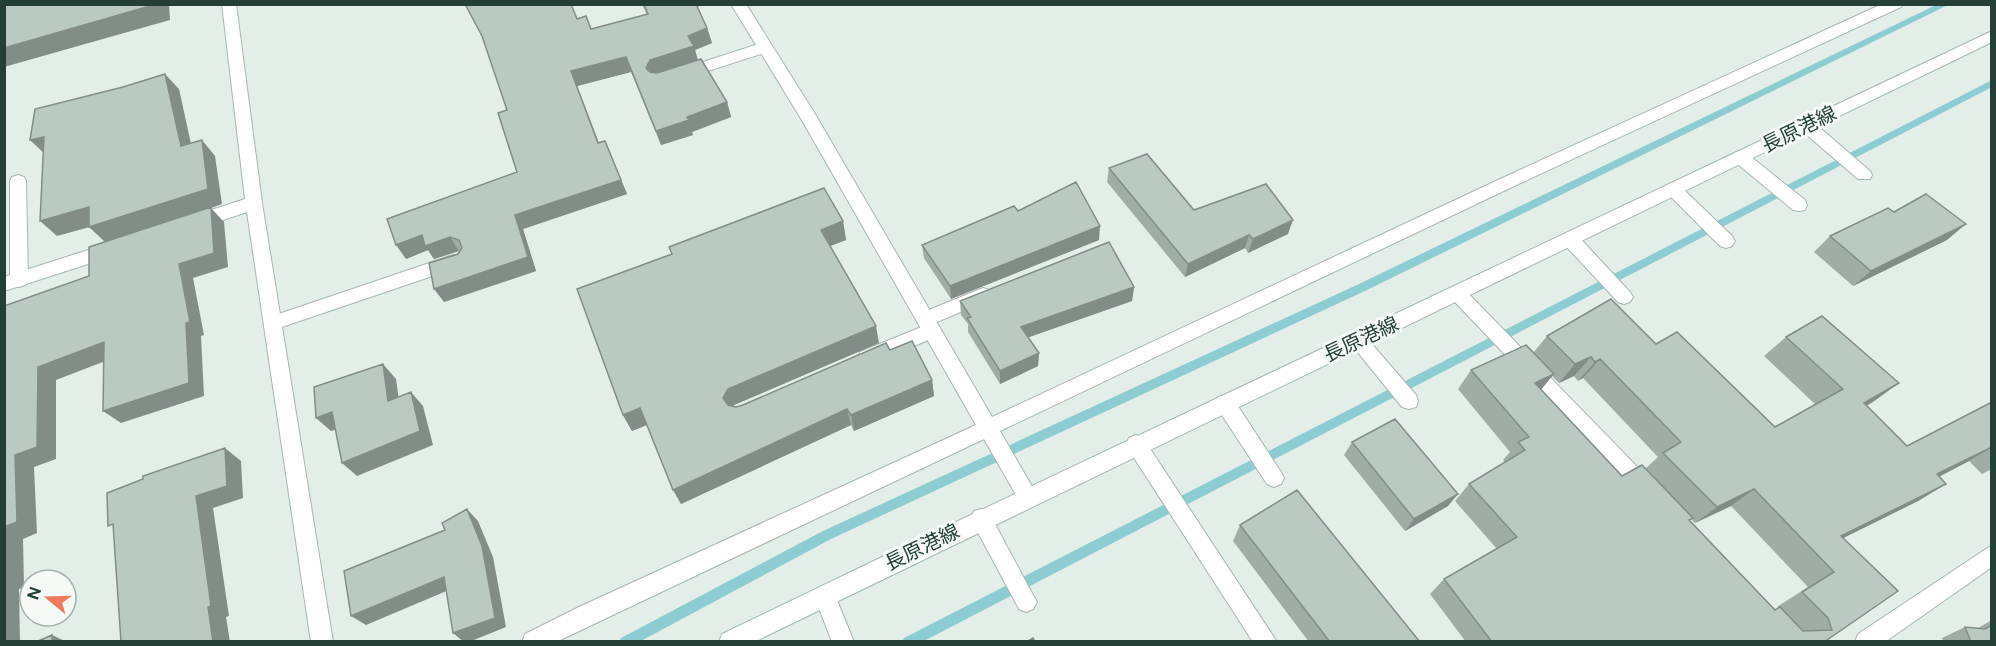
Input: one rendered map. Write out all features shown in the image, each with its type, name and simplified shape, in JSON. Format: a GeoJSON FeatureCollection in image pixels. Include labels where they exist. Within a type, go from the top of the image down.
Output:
{"type":"FeatureCollection","features":[{"type":"Feature","properties":{"kind":"street"},"geometry":{"type":"LineString","coordinates":[[229,4],[254,203],[322,642]]}},
{"type":"Feature","properties":{"kind":"street"},"geometry":{"type":"LineString","coordinates":[[738,4],[809,118],[1027,496]]}},
{"type":"Feature","properties":{"kind":"street"},"geometry":{"type":"LineString","coordinates":[[533,642],[598,609],[988,429],[1192,330],[1896,4]]}},
{"type":"Feature","properties":{"kind":"street","name":"長原港線"},"geometry":{"type":"LineString","coordinates":[[730,642],[981,518],[1458,294],[1992,36]]}},
{"type":"Feature","properties":{"kind":"street"},"geometry":{"type":"LineString","coordinates":[[671,78],[765,47]]}},
{"type":"Feature","properties":{"kind":"street"},"geometry":{"type":"LineString","coordinates":[[1806,125],[1864,174]]}},
{"type":"Feature","properties":{"kind":"street"},"geometry":{"type":"LineString","coordinates":[[1740,157],[1799,205]]}},
{"type":"Feature","properties":{"kind":"street"},"geometry":{"type":"LineString","coordinates":[[18,180],[12,282],[131,243]]}},
{"type":"Feature","properties":{"kind":"street"},"geometry":{"type":"LineString","coordinates":[[1673,189],[1726,241]]}},
{"type":"Feature","properties":{"kind":"street"},"geometry":{"type":"LineString","coordinates":[[176,228],[254,203]]}},
{"type":"Feature","properties":{"kind":"street"},"geometry":{"type":"LineString","coordinates":[[1570,239],[1624,297]]}},
{"type":"Feature","properties":{"kind":"street"},"geometry":{"type":"LineString","coordinates":[[273,323],[460,260]]}},
{"type":"Feature","properties":{"kind":"street"},"geometry":{"type":"LineString","coordinates":[[847,367],[999,289]]}},
{"type":"Feature","properties":{"kind":"street"},"geometry":{"type":"LineString","coordinates":[[1458,294],[1661,506]]}},
{"type":"Feature","properties":{"kind":"street"},"geometry":{"type":"LineString","coordinates":[[1358,340],[1409,401]]}},
{"type":"Feature","properties":{"kind":"street"},"geometry":{"type":"LineString","coordinates":[[1226,403],[1275,478]]}},
{"type":"Feature","properties":{"kind":"street"},"geometry":{"type":"LineString","coordinates":[[1136,444],[1266,642]]}},
{"type":"Feature","properties":{"kind":"street"},"geometry":{"type":"LineString","coordinates":[[981,518],[1026,602]]}},
{"type":"Feature","properties":{"kind":"street"},"geometry":{"type":"LineString","coordinates":[[1866,642],[1992,555]]}},
{"type":"Feature","properties":{"kind":"street"},"geometry":{"type":"LineString","coordinates":[[825,595],[843,642]]}},
{"type":"Feature","properties":{"kind":"building"},"geometry":{"type":"Polygon","coordinates":[[[4,4],[157,4],[4,48],[4,4]]]}},
{"type":"Feature","properties":{"kind":"building"},"geometry":{"type":"Polygon","coordinates":[[[465,4],[571,4],[577,19],[586,16],[591,29],[648,14],[644,4],[696,4],[707,28],[688,36],[694,46],[650,60],[646,68],[650,72],[657,73],[701,59],[727,102],[687,117],[689,120],[656,131],[626,57],[571,71],[598,143],[605,141],[621,180],[515,215],[528,257],[434,289],[429,263],[458,254],[462,248],[459,240],[450,237],[425,246],[422,235],[396,245],[387,219],[517,172],[498,113],[507,110],[482,36],[465,4]]]}},
{"type":"Feature","properties":{"kind":"building"},"geometry":{"type":"Polygon","coordinates":[[[165,74],[181,146],[202,140],[208,189],[89,227],[89,207],[40,221],[44,137],[30,140],[35,109],[165,74]]]}},
{"type":"Feature","properties":{"kind":"building"},"geometry":{"type":"Polygon","coordinates":[[[1147,154],[1194,210],[1266,184],[1293,220],[1253,239],[1249,235],[1188,264],[1109,168],[1147,154]]]}},
{"type":"Feature","properties":{"kind":"building"},"geometry":{"type":"Polygon","coordinates":[[[1076,182],[1100,226],[950,286],[922,245],[1014,206],[1018,211],[1076,182]]]}},
{"type":"Feature","properties":{"kind":"building"},"geometry":{"type":"Polygon","coordinates":[[[824,188],[843,221],[821,230],[876,326],[728,389],[723,398],[728,405],[736,407],[743,405],[886,343],[890,350],[912,341],[932,380],[851,415],[847,409],[673,490],[640,408],[623,415],[577,289],[672,254],[669,247],[824,188]]]}},
{"type":"Feature","properties":{"kind":"building"},"geometry":{"type":"Polygon","coordinates":[[[1926,194],[1966,224],[1871,271],[1830,236],[1888,208],[1894,212],[1926,194]]]}},
{"type":"Feature","properties":{"kind":"building"},"geometry":{"type":"Polygon","coordinates":[[[211,207],[214,253],[179,264],[190,322],[186,323],[189,383],[103,411],[104,342],[38,367],[37,447],[15,455],[17,522],[4,527],[4,306],[89,276],[89,247],[211,207]]]}},
{"type":"Feature","properties":{"kind":"building"},"geometry":{"type":"Polygon","coordinates":[[[1109,242],[1134,287],[1021,327],[1039,353],[1000,371],[967,318],[971,317],[960,301],[1109,242]]]}},
{"type":"Feature","properties":{"kind":"building"},"geometry":{"type":"Polygon","coordinates":[[[1611,299],[1656,344],[1677,332],[1775,427],[1843,389],[1786,337],[1822,316],[1899,383],[1864,403],[1907,446],[1992,402],[1992,447],[1937,474],[1946,484],[1841,536],[1898,591],[1824,642],[1492,642],[1444,579],[1517,537],[1469,484],[1525,450],[1518,442],[1529,437],[1471,370],[1526,345],[1554,374],[1535,383],[1622,476],[1642,465],[1693,518],[1689,520],[1775,610],[1780,607],[1803,631],[1832,630],[1828,618],[1802,592],[1834,572],[1754,489],[1717,507],[1663,453],[1681,442],[1600,359],[1595,362],[1591,357],[1575,364],[1547,336],[1611,299]]]}},
{"type":"Feature","properties":{"kind":"building"},"geometry":{"type":"Polygon","coordinates":[[[383,364],[388,401],[411,392],[420,431],[342,463],[332,412],[316,418],[314,387],[383,364]]]}},
{"type":"Feature","properties":{"kind":"building"},"geometry":{"type":"Polygon","coordinates":[[[1395,419],[1458,494],[1414,519],[1352,442],[1395,419]]]}},
{"type":"Feature","properties":{"kind":"building"},"geometry":{"type":"Polygon","coordinates":[[[225,448],[227,486],[196,496],[211,606],[208,607],[213,642],[121,642],[113,524],[108,526],[107,493],[143,479],[143,476],[225,448]]]}},
{"type":"Feature","properties":{"kind":"building"},"geometry":{"type":"Polygon","coordinates":[[[1297,490],[1420,642],[1330,642],[1240,525],[1297,490]]]}},
{"type":"Feature","properties":{"kind":"building"},"geometry":{"type":"Polygon","coordinates":[[[467,509],[482,546],[495,618],[453,633],[444,577],[351,616],[344,571],[445,530],[442,523],[467,509]]]}},
{"type":"Feature","properties":{"kind":"building"},"geometry":{"type":"Polygon","coordinates":[[[1992,625],[1992,642],[1971,642],[1965,627],[1985,629],[1992,625]]]}},
{"type":"Feature","properties":{"kind":"building"},"geometry":{"type":"Polygon","coordinates":[[[52,635],[52,642],[36,642],[52,635]]]}},
{"type":"Feature","properties":{"kind":"waterway"},"geometry":{"type":"LineString","coordinates":[[625,642],[827,535],[1363,287],[1946,4]]}},
{"type":"Feature","properties":{"kind":"waterway"},"geometry":{"type":"LineString","coordinates":[[908,642],[1992,83]]}}]}
